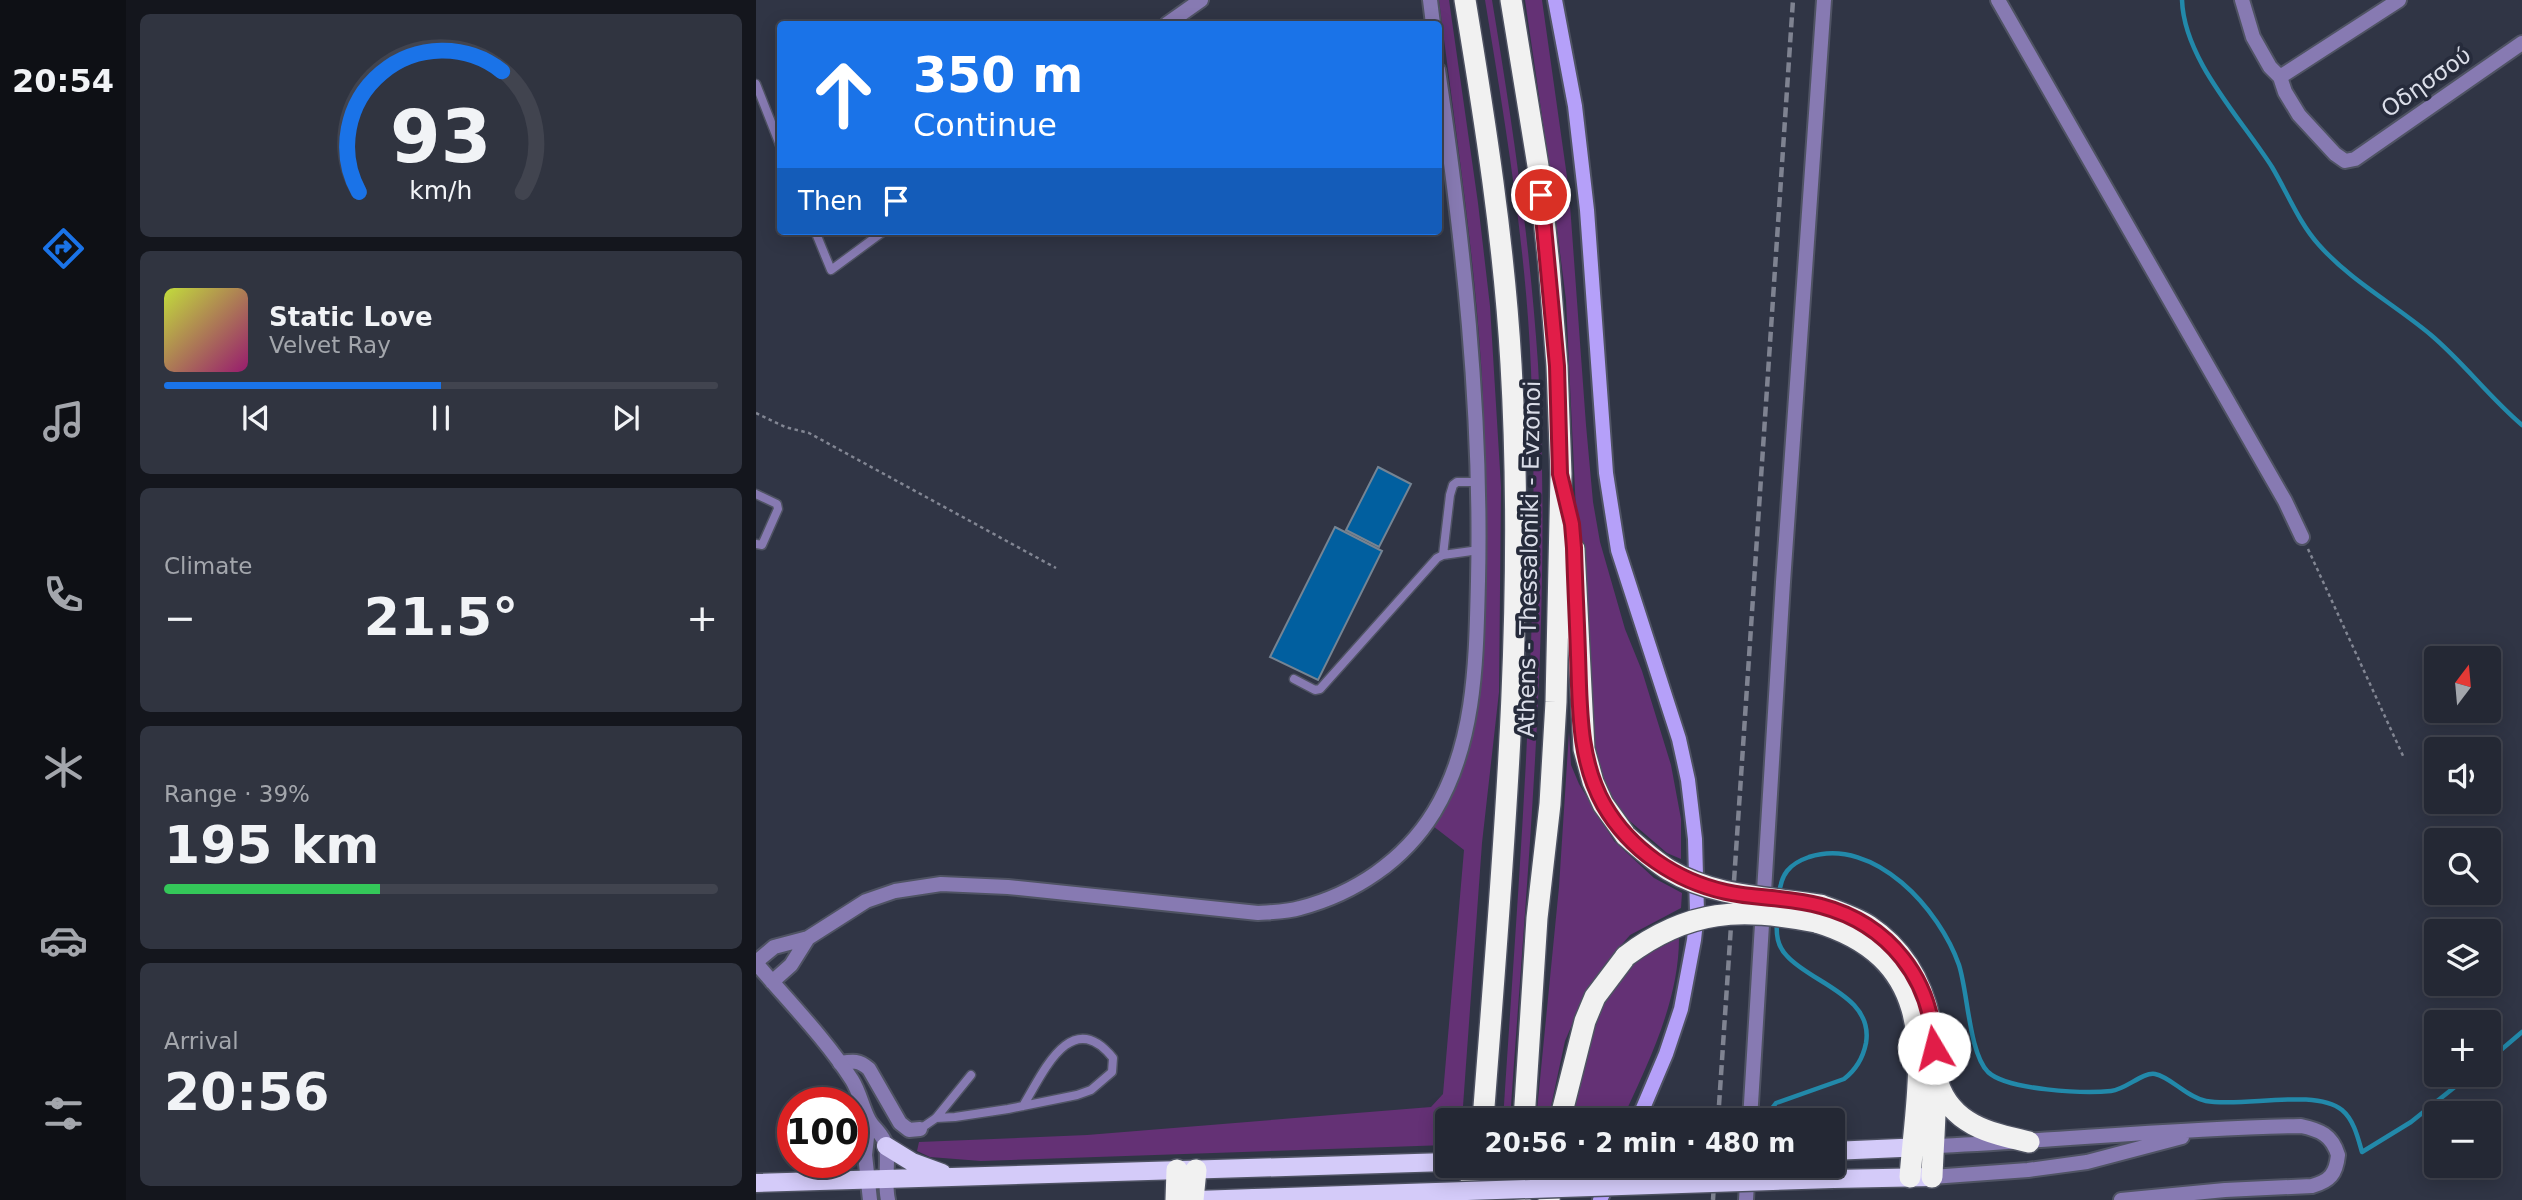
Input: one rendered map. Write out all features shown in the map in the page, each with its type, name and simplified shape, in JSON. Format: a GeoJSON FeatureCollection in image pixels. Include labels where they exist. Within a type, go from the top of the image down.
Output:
{"type":"FeatureCollection","features":[{"type":"Feature","properties":{"kind":"highway","name":"Athens - Thessaloniki - Evzonoi"},"geometry":{"type":"LineString","coordinates":[[1465,0],[1492,167],[1504,272],[1515,476],[1513,703],[1484,1108]]}},
{"type":"Feature","properties":{"kind":"highway","name":"Athens - Thessaloniki - Evzonoi"},"geometry":{"type":"LineString","coordinates":[[1511,0],[1539,172],[1549,266],[1557,366],[1560,474],[1556,714],[1550,804],[1537,918],[1525,1108]]}},
{"type":"Feature","properties":{"kind":"highway"},"geometry":{"type":"LineString","coordinates":[[1560,474],[1572,524],[1584,749],[1593,782],[1603,804],[1626,836],[1670,870],[1725,892],[1868,925],[1887,939],[1903,957],[1919,982],[1934,1034],[1933,1177]]}},
{"type":"Feature","properties":{"kind":"highway"},"geometry":{"type":"LineString","coordinates":[[1563,1108],[1590,1009],[1609,975],[1626,956],[1648,939],[1689,920],[1713,915],[1818,914],[1867,945],[1891,967],[1906,990],[1914,1012],[1918,1036],[1918,1084],[1910,1177]]}},
{"type":"Feature","properties":{"kind":"highway"},"geometry":{"type":"LineString","coordinates":[[1935,1063],[1942,1096],[1952,1110],[1969,1124],[2029,1142]]}},
{"type":"Feature","properties":{"kind":"highway"},"geometry":{"type":"LineString","coordinates":[[1176,1200],[1186,1170]]}},
{"type":"Feature","properties":{"kind":"highway"},"geometry":{"type":"LineString","coordinates":[[1186,1170],[1195,1200]]}},
{"type":"Feature","properties":{"kind":"highway"},"geometry":{"type":"LineString","coordinates":[[1467,1200],[1473,1178]]}},
{"type":"Feature","properties":{"kind":"highway"},"geometry":{"type":"LineString","coordinates":[[1477,1178],[1477,1200]]}},
{"type":"Feature","properties":{"kind":"highway"},"geometry":{"type":"LineString","coordinates":[[1520,1200],[1521,1178]]}},
{"type":"Feature","properties":{"kind":"highway"},"geometry":{"type":"LineString","coordinates":[[1549,1200],[1552,1178]]}},
{"type":"Feature","properties":{"kind":"main road"},"geometry":{"type":"LineString","coordinates":[[1555,0],[1575,106],[1587,210],[1606,473],[1618,550],[1679,739],[1688,780],[1695,839],[1697,912],[1681,1009],[1666,1054],[1642,1108]]}},
{"type":"Feature","properties":{"kind":"main road"},"geometry":{"type":"LineString","coordinates":[[886,1146],[928,1170],[960,1177]]}},
{"type":"Feature","properties":{"kind":"main road"},"geometry":{"type":"LineString","coordinates":[[1845,1150],[1933,1146]]}},
{"type":"Feature","properties":{"kind":"main road"},"geometry":{"type":"LineString","coordinates":[[756,1183],[1435,1162]]}},
{"type":"Feature","properties":{"kind":"main road"},"geometry":{"type":"LineString","coordinates":[[1195,1200],[1933,1177]]}},
{"type":"Feature","properties":{"kind":"main road"},"geometry":{"type":"LineString","coordinates":[[1600,1200],[1610,1178]]}},
{"type":"Feature","properties":{"kind":"street"},"geometry":{"type":"LineString","coordinates":[[1171,21],[1201,0]]}},
{"type":"Feature","properties":{"kind":"street"},"geometry":{"type":"LineString","coordinates":[[1430,0],[1433,21]]}},
{"type":"Feature","properties":{"kind":"street"},"geometry":{"type":"LineString","coordinates":[[1751,1108],[1783,582],[1824,0]]}},
{"type":"Feature","properties":{"kind":"street"},"geometry":{"type":"LineString","coordinates":[[1998,0],[2285,501],[2302,537]]}},
{"type":"Feature","properties":{"kind":"street"},"geometry":{"type":"LineString","coordinates":[[2242,0],[2253,37],[2270,67],[2280,77],[2399,0]]}},
{"type":"Feature","properties":{"kind":"street","name":"Οδησσού"},"geometry":{"type":"LineString","coordinates":[[2280,77],[2285,92],[2299,115],[2335,154],[2346,161],[2355,159],[2522,43]]}},
{"type":"Feature","properties":{"kind":"street"},"geometry":{"type":"LineString","coordinates":[[870,1200],[886,1146],[869,1120],[862,1099],[840,1063],[756,963],[774,947],[808,938],[866,901],[895,891],[941,884],[1008,887],[1258,913],[1297,909],[1358,886],[1380,872],[1417,835],[1433,814],[1465,737],[1471,696],[1479,550],[1476,427],[1467,306],[1455,180],[1442,96]]}},
{"type":"Feature","properties":{"kind":"street"},"geometry":{"type":"LineString","coordinates":[[772,982],[791,965],[808,938]]}},
{"type":"Feature","properties":{"kind":"street"},"geometry":{"type":"LineString","coordinates":[[840,1063],[857,1060],[863,1063],[900,1124],[909,1130],[920,1129]]}},
{"type":"Feature","properties":{"kind":"street"},"geometry":{"type":"LineString","coordinates":[[869,1120],[865,1146],[876,1179],[888,1200]]}},
{"type":"Feature","properties":{"kind":"street"},"geometry":{"type":"LineString","coordinates":[[1933,1146],[2029,1142],[2145,1132],[2290,1126],[2316,1129],[2328,1135],[2338,1155],[2334,1174],[2325,1182],[2312,1186],[2252,1188],[2121,1200]]}},
{"type":"Feature","properties":{"kind":"street"},"geometry":{"type":"LineString","coordinates":[[1933,1177],[2028,1170],[2087,1162],[2172,1139],[2221,1130]]}},
{"type":"Feature","properties":{"kind":"street"},"geometry":{"type":"LineString","coordinates":[[1746,1200],[1747,1178]]}},
{"type":"Feature","properties":{"kind":"lane"},"geometry":{"type":"LineString","coordinates":[[756,85],[777,138]]}},
{"type":"Feature","properties":{"kind":"lane"},"geometry":{"type":"LineString","coordinates":[[817,235],[831,270],[879,235]]}},
{"type":"Feature","properties":{"kind":"lane"},"geometry":{"type":"LineString","coordinates":[[1443,555],[1453,485],[1457,482],[1478,482]]}},
{"type":"Feature","properties":{"kind":"lane"},"geometry":{"type":"LineString","coordinates":[[756,494],[777,504],[778,509],[762,545],[756,544]]}},
{"type":"Feature","properties":{"kind":"lane"},"geometry":{"type":"LineString","coordinates":[[1294,679],[1315,690],[1320,689],[1437,558],[1479,550]]}},
{"type":"Feature","properties":{"kind":"lane"},"geometry":{"type":"LineString","coordinates":[[936,1118],[1023,1106],[1091,1090],[1112,1072],[1113,1058],[1096,1041],[1084,1038],[1072,1041],[1051,1059],[1023,1106]]}},
{"type":"Feature","properties":{"kind":"lane"},"geometry":{"type":"LineString","coordinates":[[920,1129],[936,1118],[971,1075]]}},
{"type":"Feature","properties":{"kind":"path"},"geometry":{"type":"LineString","coordinates":[[756,412],[785,426],[809,433],[1056,568]]}},
{"type":"Feature","properties":{"kind":"path"},"geometry":{"type":"LineString","coordinates":[[2302,537],[2404,758]]}},
{"type":"Feature","properties":{"kind":"shaded area"},"geometry":{"type":"Polygon","coordinates":[[[1439,0],[1449,0],[1490,306],[1501,487],[1499,692],[1482,843],[1463,1108],[1435,1108],[1435,1145],[981,1161],[930,1157],[917,1151],[919,1142],[1087,1135],[1431,1107],[1443,1094],[1464,850],[1433,826],[1463,763],[1473,734],[1478,696],[1484,446],[1481,363],[1473,272],[1439,0]]]}},
{"type":"Feature","properties":{"kind":"shaded area"},"geometry":{"type":"Polygon","coordinates":[[[1485,0],[1492,0],[1525,227],[1535,318],[1542,459],[1536,742],[1511,1108],[1504,1108],[1527,745],[1533,464],[1525,277],[1485,0]]]}},
{"type":"Feature","properties":{"kind":"shaded area"},"geometry":{"type":"Polygon","coordinates":[[[1525,0],[1542,0],[1569,191],[1586,425],[1593,502],[1600,542],[1625,629],[1642,671],[1671,765],[1681,819],[1681,859],[1667,853],[1624,816],[1604,783],[1591,739],[1586,602],[1576,511],[1566,300],[1525,0]]]}},
{"type":"Feature","properties":{"kind":"shaded area"},"geometry":{"type":"Polygon","coordinates":[[[1569,732],[1571,765],[1579,784],[1614,841],[1654,878],[1682,893],[1681,908],[1630,935],[1606,963],[1585,994],[1565,1041],[1551,1108],[1537,1108],[1559,887],[1569,732]]]}},
{"type":"Feature","properties":{"kind":"shaded area"},"geometry":{"type":"Polygon","coordinates":[[[1679,938],[1678,962],[1668,1009],[1627,1108],[1569,1108],[1586,1044],[1601,1005],[1620,975],[1648,954],[1679,938]]]}},
{"type":"Feature","properties":{"kind":"building"},"geometry":{"type":"Polygon","coordinates":[[[1378,467],[1411,484],[1379,547],[1346,530],[1378,467]]]}},
{"type":"Feature","properties":{"kind":"building"},"geometry":{"type":"Polygon","coordinates":[[[1335,527],[1382,551],[1318,680],[1270,657],[1335,527]]]}},
{"type":"Feature","properties":{"kind":"waterway"},"geometry":{"type":"LineString","coordinates":[[2182,0],[2185,22],[2203,66],[2272,167],[2299,217],[2319,245],[2345,270],[2443,346],[2522,425]]}},
{"type":"Feature","properties":{"kind":"waterway"},"geometry":{"type":"LineString","coordinates":[[1779,895],[1784,876],[1796,863],[1809,857],[1834,853],[1858,857],[1880,867],[1902,883],[1921,901],[1950,944],[1959,965],[1973,1037],[1982,1063],[1988,1072],[2012,1083],[2066,1091],[2099,1092],[2117,1090],[2155,1074],[2192,1096],[2206,1101],[2314,1100],[2330,1104],[2346,1114],[2362,1152],[2411,1122],[2455,1087]]}},
{"type":"Feature","properties":{"kind":"waterway"},"geometry":{"type":"LineString","coordinates":[[1772,1108],[1776,1103],[1844,1079],[1859,1063],[1866,1043],[1866,1027],[1860,1013],[1851,1002],[1798,966],[1784,952],[1778,940],[1777,921]]}},
{"type":"Feature","properties":{"kind":"waterway"},"geometry":{"type":"LineString","coordinates":[[2501,1050],[2522,1032]]}},
{"type":"Feature","properties":{"kind":"railway"},"geometry":{"type":"LineString","coordinates":[[1719,1108],[1793,0]]}},
{"type":"Feature","properties":{"kind":"railway"},"geometry":{"type":"LineString","coordinates":[[1713,1200],[1714,1178]]}},
{"type":"Feature","properties":{"kind":"route"},"geometry":{"type":"LineString","coordinates":[[1541,195],[1557,366],[1560,474],[1572,524],[1574,548],[1581,724],[1588,765],[1603,804],[1626,836],[1649,856],[1695,882],[1725,892],[1820,905],[1868,925],[1887,939],[1919,982],[1934,1034],[1934,1048]]}}]}
